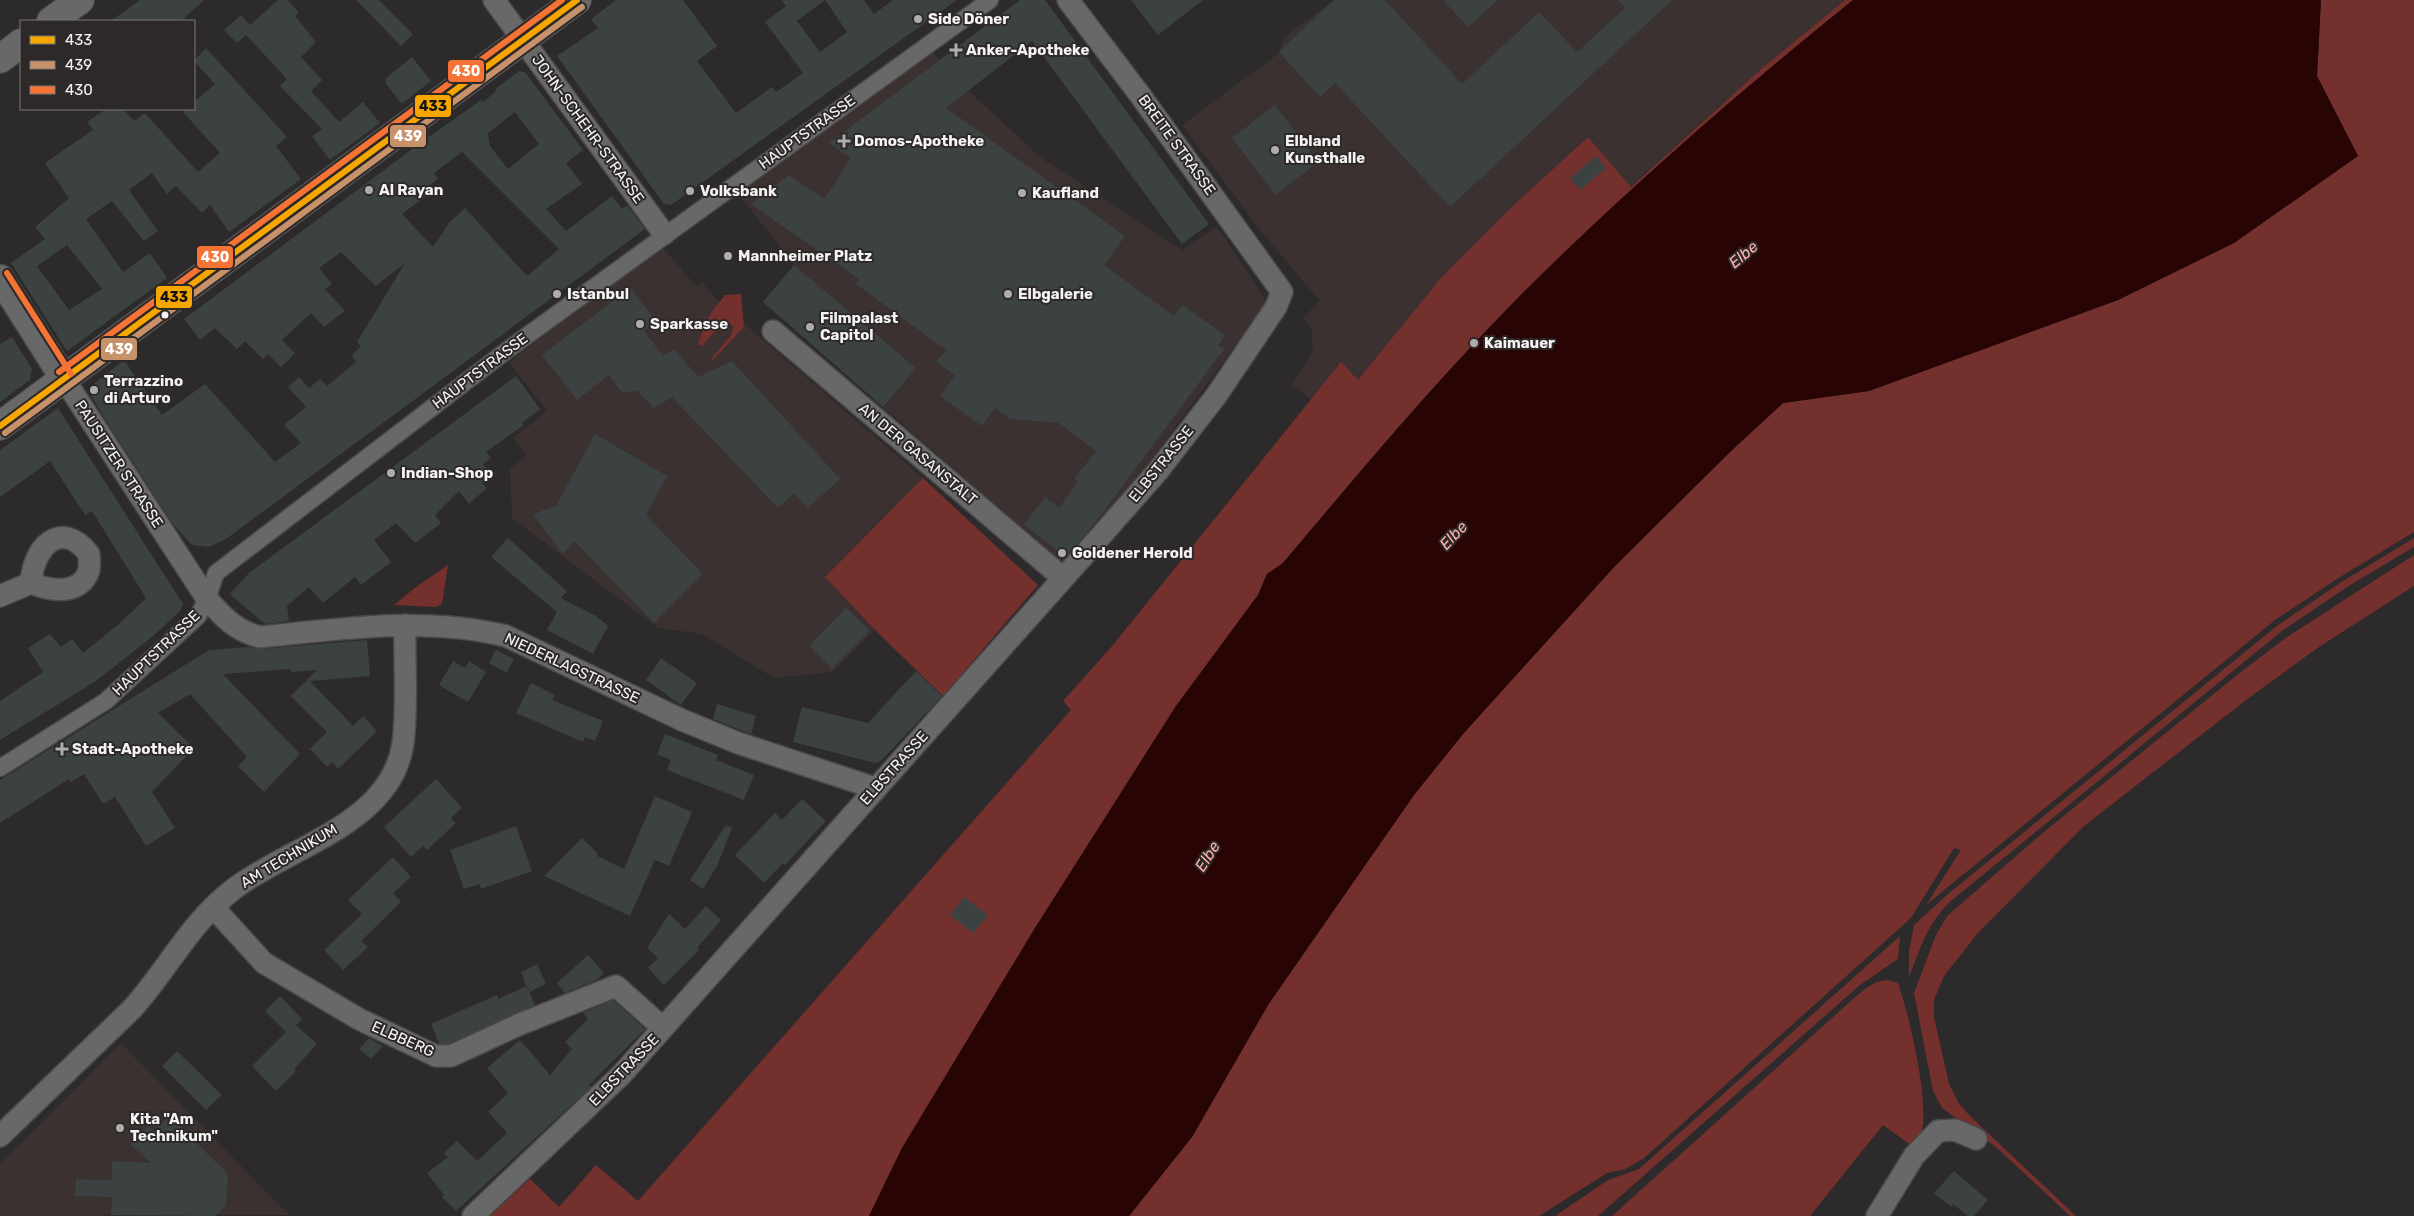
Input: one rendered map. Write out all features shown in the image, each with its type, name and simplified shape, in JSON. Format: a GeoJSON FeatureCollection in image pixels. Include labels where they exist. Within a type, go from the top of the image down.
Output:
{"type":"FeatureCollection","features":[{"type":"Feature","properties":{"kind":"main road"},"geometry":{"type":"LineString","coordinates":[[52,20],[80,0]]}},
{"type":"Feature","properties":{"kind":"main road"},"geometry":{"type":"LineString","coordinates":[[0,426],[577,0]]}},
{"type":"Feature","properties":{"kind":"main road"},"geometry":{"type":"LineString","coordinates":[[0,59],[20,44]]}},
{"type":"Feature","properties":{"kind":"street","name":"JOHN-SCHEHR-STRASSE"},"geometry":{"type":"LineString","coordinates":[[494,0],[664,234]]}},
{"type":"Feature","properties":{"kind":"street","name":"HAUPTSTRASSE"},"geometry":{"type":"LineString","coordinates":[[0,768],[106,700],[198,616],[207,599],[216,573],[510,348],[664,234],[990,0]]}},
{"type":"Feature","properties":{"kind":"street","name":"BREITE STRASSE"},"geometry":{"type":"LineString","coordinates":[[1068,0],[1130,80],[1282,292]]}},
{"type":"Feature","properties":{"kind":"street","name":"PAUSITZER STRASSE"},"geometry":{"type":"LineString","coordinates":[[0,278],[207,599]]}},
{"type":"Feature","properties":{"kind":"street","name":"ELBSTRASSE"},"geometry":{"type":"LineString","coordinates":[[473,1216],[606,1091],[1158,471],[1210,404],[1276,307],[1282,292]]}},
{"type":"Feature","properties":{"kind":"street","name":"AN DER GASANSTALT"},"geometry":{"type":"LineString","coordinates":[[773,331],[1063,578]]}},
{"type":"Feature","properties":{"kind":"street"},"geometry":{"type":"LineString","coordinates":[[0,596],[31,583]]}},
{"type":"Feature","properties":{"kind":"street","name":"NIEDERLAGSTRASSE"},"geometry":{"type":"LineString","coordinates":[[207,599],[231,624],[249,634],[260,636],[405,625],[486,631],[506,636],[682,720],[738,743],[875,788]]}},
{"type":"Feature","properties":{"kind":"street","name":"AM TECHNIKUM"},"geometry":{"type":"LineString","coordinates":[[0,1136],[132,1009],[152,986],[182,941],[213,907],[258,872],[350,820],[383,791],[396,769],[403,741],[405,625]]}},
{"type":"Feature","properties":{"kind":"street","name":"ELBBERG"},"geometry":{"type":"LineString","coordinates":[[213,907],[264,963],[359,1019],[436,1056],[458,1053],[518,1025],[616,986],[663,1028]]}},
{"type":"Feature","properties":{"kind":"street"},"geometry":{"type":"LineString","coordinates":[[1877,1216],[1914,1156],[1938,1131],[1955,1130],[1976,1139]]}},
{"type":"Feature","properties":{"kind":"shaded area"},"geometry":{"type":"Polygon","coordinates":[[[1334,0],[1845,0],[1761,69],[1630,187],[1378,396],[1316,403],[1292,385],[1313,351],[1311,327],[1303,318],[1320,301],[1263,234],[1182,125],[1279,53],[1283,38],[1334,0]]]}},
{"type":"Feature","properties":{"kind":"shaded area"},"geometry":{"type":"Polygon","coordinates":[[[1845,0],[1853,0],[1694,134],[1541,275],[1473,344],[1376,453],[1283,563],[1267,574],[1258,595],[1176,706],[1035,928],[902,1148],[869,1216],[490,1216],[530,1179],[559,1207],[596,1165],[638,1201],[1071,710],[1063,701],[1113,645],[1341,362],[1358,380],[1441,278],[1516,203],[1588,137],[1631,187],[1761,69],[1845,0]]]}},
{"type":"Feature","properties":{"kind":"shaded area"},"geometry":{"type":"Polygon","coordinates":[[[2321,0],[2414,0],[2414,532],[2340,577],[2275,620],[1926,905],[1961,850],[1954,848],[1911,918],[1643,1159],[1625,1169],[1607,1173],[1539,1216],[1129,1216],[1192,1137],[1268,1005],[1414,795],[1463,734],[1615,566],[1730,452],[1783,403],[1869,391],[2118,300],[2234,243],[2358,156],[2317,76],[2321,0]]]}},
{"type":"Feature","properties":{"kind":"shaded area"},"geometry":{"type":"Polygon","coordinates":[[[931,50],[956,79],[1040,157],[1182,250],[1217,226],[1267,302],[1135,482],[1065,566],[763,302],[794,265],[738,193],[931,50]]]}},
{"type":"Feature","properties":{"kind":"shaded area"},"geometry":{"type":"Polygon","coordinates":[[[662,247],[697,287],[702,282],[719,302],[923,478],[825,577],[875,630],[832,672],[774,678],[702,634],[658,628],[512,518],[510,469],[526,456],[513,438],[547,411],[509,362],[662,247]]]}},
{"type":"Feature","properties":{"kind":"shaded area"},"geometry":{"type":"Polygon","coordinates":[[[741,294],[744,327],[712,361],[711,359],[732,334],[733,326],[728,322],[722,323],[702,346],[698,344],[706,323],[725,295],[741,294]]]}},
{"type":"Feature","properties":{"kind":"shaded area"},"geometry":{"type":"Polygon","coordinates":[[[923,478],[1038,585],[943,696],[875,630],[825,577],[923,478]]]}},
{"type":"Feature","properties":{"kind":"shaded area"},"geometry":{"type":"Polygon","coordinates":[[[2414,538],[2414,547],[2347,587],[2282,631],[1951,901],[1930,927],[1909,977],[1909,951],[1914,925],[1948,894],[2278,625],[2343,581],[2414,538]]]}},
{"type":"Feature","properties":{"kind":"shaded area"},"geometry":{"type":"Polygon","coordinates":[[[2414,555],[2414,586],[2319,647],[2254,694],[2084,826],[1978,933],[1944,976],[1934,1000],[1934,1017],[1949,1084],[1958,1102],[1970,1116],[2076,1216],[2070,1216],[1996,1147],[1942,1108],[1933,1091],[1914,993],[1936,935],[1947,916],[2045,831],[2242,671],[2287,637],[2414,555]]]}},
{"type":"Feature","properties":{"kind":"shaded area"},"geometry":{"type":"Polygon","coordinates":[[[448,565],[442,604],[436,607],[394,605],[416,587],[448,565]]]}},
{"type":"Feature","properties":{"kind":"shaded area"},"geometry":{"type":"Polygon","coordinates":[[[1900,936],[1898,959],[1860,985],[1598,1216],[1555,1216],[1608,1180],[1639,1169],[1900,936]]]}},
{"type":"Feature","properties":{"kind":"shaded area"},"geometry":{"type":"Polygon","coordinates":[[[1887,980],[1898,983],[1918,1061],[1923,1124],[1920,1138],[1916,1143],[1912,1146],[1883,1125],[1810,1216],[1612,1216],[1862,991],[1876,982],[1887,980]]]}},
{"type":"Feature","properties":{"kind":"shaded area","name":"Kita \"Am Technikum\""},"geometry":{"type":"Polygon","coordinates":[[[121,1043],[289,1215],[0,1216],[0,1164],[121,1043]]]}},
{"type":"Feature","properties":{"kind":"water","name":"Elbe"},"geometry":{"type":"Polygon","coordinates":[[[1853,0],[2321,0],[2317,76],[2358,156],[2234,243],[2118,300],[1869,391],[1783,403],[1730,452],[1615,566],[1463,734],[1414,795],[1268,1005],[1192,1137],[1129,1216],[869,1216],[902,1148],[1035,928],[1176,706],[1258,595],[1267,574],[1283,563],[1441,380],[1541,275],[1616,203],[1694,134],[1853,0]]]}},
{"type":"Feature","properties":{"kind":"building"},"geometry":{"type":"Polygon","coordinates":[[[140,0],[204,0],[182,20],[112,20],[140,0]]]}},
{"type":"Feature","properties":{"kind":"building"},"geometry":{"type":"Polygon","coordinates":[[[278,0],[288,0],[299,13],[295,16],[316,42],[301,57],[322,80],[311,91],[339,122],[363,102],[380,123],[330,160],[312,136],[322,129],[280,86],[287,79],[246,35],[237,43],[224,30],[241,15],[250,25],[278,0]]]}},
{"type":"Feature","properties":{"kind":"building"},"geometry":{"type":"Polygon","coordinates":[[[356,0],[379,0],[413,34],[401,46],[356,0]]]}},
{"type":"Feature","properties":{"kind":"building"},"geometry":{"type":"Polygon","coordinates":[[[616,0],[683,0],[717,46],[697,61],[736,113],[772,87],[776,92],[803,73],[765,22],[786,6],[782,0],[825,0],[864,0],[874,14],[893,0],[957,0],[671,205],[664,204],[557,56],[598,28],[591,19],[616,0]],[[825,0],[797,21],[820,52],[847,32],[825,0]]]}},
{"type":"Feature","properties":{"kind":"building","name":"Elbgalerie"},"geometry":{"type":"Polygon","coordinates":[[[1020,0],[1045,0],[1209,224],[1182,244],[1032,41],[946,108],[1125,236],[1104,265],[1174,316],[1182,305],[1225,335],[1218,345],[1224,349],[1095,523],[1066,557],[1024,525],[1045,497],[1059,508],[1078,482],[1074,479],[1096,451],[1059,423],[1010,419],[995,408],[982,426],[940,396],[955,375],[936,362],[946,350],[856,284],[859,279],[751,204],[789,175],[824,199],[850,158],[829,143],[1020,0]]]}},
{"type":"Feature","properties":{"kind":"building"},"geometry":{"type":"Polygon","coordinates":[[[1131,0],[1203,0],[1158,35],[1131,0]]]}},
{"type":"Feature","properties":{"kind":"building"},"geometry":{"type":"Polygon","coordinates":[[[1334,0],[1385,0],[1462,84],[1539,12],[1577,52],[1625,8],[1618,0],[1672,0],[1450,207],[1335,83],[1320,97],[1279,52],[1334,0]]]}},
{"type":"Feature","properties":{"kind":"building"},"geometry":{"type":"Polygon","coordinates":[[[1443,0],[1498,0],[1468,27],[1443,0]]]}},
{"type":"Feature","properties":{"kind":"building"},"geometry":{"type":"Polygon","coordinates":[[[206,48],[287,137],[276,146],[301,179],[229,232],[210,205],[202,213],[176,186],[167,194],[152,173],[129,190],[158,231],[144,241],[112,201],[86,219],[123,272],[150,253],[167,278],[67,351],[11,263],[45,239],[35,227],[69,198],[45,163],[93,130],[87,122],[105,110],[124,110],[134,121],[145,113],[198,172],[220,153],[183,112],[186,110],[195,110],[195,101],[215,84],[195,62],[206,48]],[[67,245],[37,266],[69,310],[102,289],[67,245]]]}},
{"type":"Feature","properties":{"kind":"building"},"geometry":{"type":"Polygon","coordinates":[[[412,57],[431,81],[402,104],[386,84],[386,78],[412,57]]]}},
{"type":"Feature","properties":{"kind":"building"},"geometry":{"type":"Polygon","coordinates":[[[519,71],[525,72],[583,150],[566,163],[582,184],[546,209],[566,231],[612,196],[622,209],[627,205],[645,229],[226,539],[209,547],[192,545],[173,524],[105,419],[89,392],[91,386],[124,360],[162,415],[205,384],[275,462],[301,443],[284,425],[306,407],[288,387],[299,377],[309,388],[320,379],[327,386],[356,362],[352,355],[361,346],[357,342],[405,263],[376,286],[341,252],[319,268],[332,284],[325,289],[345,311],[324,327],[311,313],[282,340],[295,353],[281,367],[268,354],[263,359],[245,341],[237,349],[215,328],[200,340],[184,319],[423,141],[481,100],[483,102],[496,91],[495,89],[519,71]],[[515,112],[488,133],[490,146],[508,169],[539,144],[515,112]],[[462,152],[434,173],[438,179],[429,186],[433,191],[402,214],[433,247],[449,223],[465,208],[527,276],[559,249],[462,152]]]}},
{"type":"Feature","properties":{"kind":"building","name":"Elbland Kunsthalle"},"geometry":{"type":"Polygon","coordinates":[[[1275,105],[1318,162],[1276,195],[1232,138],[1275,105]]]}},
{"type":"Feature","properties":{"kind":"building"},"geometry":{"type":"Polygon","coordinates":[[[1596,156],[1606,168],[1580,190],[1570,178],[1596,156]]]}},
{"type":"Feature","properties":{"kind":"building"},"geometry":{"type":"Polygon","coordinates":[[[794,265],[916,368],[883,407],[763,302],[794,265]]]}},
{"type":"Feature","properties":{"kind":"building"},"geometry":{"type":"Polygon","coordinates":[[[630,288],[656,321],[644,331],[663,356],[674,349],[698,377],[732,361],[840,479],[808,508],[794,493],[778,508],[672,397],[654,408],[637,391],[624,392],[620,390],[609,375],[577,400],[542,355],[630,288]]]}},
{"type":"Feature","properties":{"kind":"building"},"geometry":{"type":"Polygon","coordinates":[[[12,337],[32,369],[30,380],[0,402],[0,344],[12,337]]]}},
{"type":"Feature","properties":{"kind":"building"},"geometry":{"type":"Polygon","coordinates":[[[516,376],[540,409],[522,423],[524,425],[486,452],[491,458],[483,464],[491,475],[482,482],[487,488],[469,504],[459,491],[435,515],[441,523],[415,543],[396,523],[374,540],[391,562],[361,585],[355,577],[323,603],[309,587],[287,606],[289,621],[265,624],[230,594],[249,573],[516,376]]]}},
{"type":"Feature","properties":{"kind":"building"},"geometry":{"type":"Polygon","coordinates":[[[58,408],[183,604],[180,611],[152,637],[96,681],[0,740],[0,701],[43,672],[28,648],[50,634],[61,647],[72,639],[83,653],[119,624],[146,598],[92,511],[85,515],[50,461],[0,497],[0,450],[58,408]]]}},
{"type":"Feature","properties":{"kind":"building"},"geometry":{"type":"Polygon","coordinates":[[[595,434],[667,476],[646,515],[703,574],[654,623],[574,541],[563,554],[533,514],[556,506],[595,434]]]}},
{"type":"Feature","properties":{"kind":"building"},"geometry":{"type":"Polygon","coordinates":[[[508,538],[567,591],[561,598],[596,616],[608,626],[593,654],[547,630],[557,612],[491,557],[508,538]]]}},
{"type":"Feature","properties":{"kind":"building"},"geometry":{"type":"Polygon","coordinates":[[[846,608],[870,631],[832,669],[809,646],[846,608]]]}},
{"type":"Feature","properties":{"kind":"building"},"geometry":{"type":"Polygon","coordinates":[[[367,640],[370,676],[310,681],[353,726],[363,716],[377,731],[338,769],[332,762],[327,767],[310,749],[327,732],[291,696],[317,670],[291,672],[291,669],[223,674],[300,754],[264,792],[238,766],[247,757],[190,694],[158,713],[194,748],[152,792],[175,828],[146,846],[115,797],[103,804],[84,774],[71,782],[69,779],[0,823],[0,780],[209,650],[249,647],[261,649],[367,640]]]}},
{"type":"Feature","properties":{"kind":"building"},"geometry":{"type":"Polygon","coordinates":[[[496,650],[514,659],[507,673],[489,663],[496,650]]]}},
{"type":"Feature","properties":{"kind":"building"},"geometry":{"type":"Polygon","coordinates":[[[661,658],[697,683],[681,705],[646,680],[661,658]]]}},
{"type":"Feature","properties":{"kind":"building"},"geometry":{"type":"Polygon","coordinates":[[[453,661],[465,668],[469,661],[486,672],[468,702],[439,685],[453,661]]]}},
{"type":"Feature","properties":{"kind":"building"},"geometry":{"type":"Polygon","coordinates":[[[916,671],[942,696],[881,761],[875,763],[793,742],[802,707],[868,723],[916,671]]]}},
{"type":"Feature","properties":{"kind":"building"},"geometry":{"type":"Polygon","coordinates":[[[531,683],[555,695],[552,700],[603,721],[595,741],[585,737],[583,742],[516,713],[531,683]]]}},
{"type":"Feature","properties":{"kind":"building"},"geometry":{"type":"Polygon","coordinates":[[[717,704],[756,716],[751,734],[713,719],[717,704]]]}},
{"type":"Feature","properties":{"kind":"building"},"geometry":{"type":"Polygon","coordinates":[[[665,734],[718,755],[716,760],[754,775],[744,800],[667,770],[671,760],[657,754],[665,734]]]}},
{"type":"Feature","properties":{"kind":"building"},"geometry":{"type":"Polygon","coordinates":[[[436,779],[462,808],[451,818],[456,823],[427,850],[423,846],[411,857],[384,827],[436,779]]]}},
{"type":"Feature","properties":{"kind":"building"},"geometry":{"type":"Polygon","coordinates":[[[655,796],[692,812],[669,866],[655,860],[630,916],[544,876],[582,838],[598,854],[597,856],[624,869],[655,796]]]}},
{"type":"Feature","properties":{"kind":"building"},"geometry":{"type":"Polygon","coordinates":[[[802,799],[826,821],[785,865],[783,863],[764,883],[735,855],[775,813],[782,820],[802,799]]]}},
{"type":"Feature","properties":{"kind":"building"},"geometry":{"type":"Polygon","coordinates":[[[726,825],[732,828],[717,866],[703,889],[690,880],[726,825]]]}},
{"type":"Feature","properties":{"kind":"building"},"geometry":{"type":"Polygon","coordinates":[[[516,826],[532,871],[481,889],[479,884],[464,889],[450,850],[516,826]]]}},
{"type":"Feature","properties":{"kind":"building"},"geometry":{"type":"Polygon","coordinates":[[[393,857],[411,877],[393,893],[401,902],[361,941],[368,947],[343,970],[324,950],[362,914],[348,900],[393,857]]]}},
{"type":"Feature","properties":{"kind":"building"},"geometry":{"type":"Polygon","coordinates":[[[964,897],[988,915],[973,933],[950,915],[964,897]]]}},
{"type":"Feature","properties":{"kind":"building"},"geometry":{"type":"Polygon","coordinates":[[[706,906],[721,920],[697,948],[699,950],[664,985],[648,968],[658,958],[647,948],[669,914],[685,929],[706,906]]]}},
{"type":"Feature","properties":{"kind":"building"},"geometry":{"type":"Polygon","coordinates":[[[588,955],[604,973],[596,980],[565,993],[557,983],[588,955]]]}},
{"type":"Feature","properties":{"kind":"building"},"geometry":{"type":"Polygon","coordinates":[[[537,964],[546,984],[529,992],[521,972],[537,964]]]}},
{"type":"Feature","properties":{"kind":"building"},"geometry":{"type":"Polygon","coordinates":[[[527,986],[535,1005],[448,1044],[439,1044],[431,1024],[497,995],[498,999],[527,986]]]}},
{"type":"Feature","properties":{"kind":"building"},"geometry":{"type":"Polygon","coordinates":[[[280,996],[302,1019],[296,1025],[317,1044],[294,1069],[296,1071],[276,1091],[252,1066],[286,1032],[265,1011],[280,996]]]}},
{"type":"Feature","properties":{"kind":"building"},"geometry":{"type":"Polygon","coordinates":[[[613,1000],[645,1029],[589,1085],[591,1087],[456,1211],[442,1197],[444,1195],[427,1173],[448,1157],[444,1153],[457,1141],[477,1161],[507,1133],[488,1112],[508,1093],[487,1068],[520,1040],[550,1075],[572,1049],[565,1042],[588,1019],[583,1013],[613,1000]]]}},
{"type":"Feature","properties":{"kind":"building"},"geometry":{"type":"Polygon","coordinates":[[[369,1038],[383,1046],[371,1059],[359,1049],[369,1038]]]}},
{"type":"Feature","properties":{"kind":"building"},"geometry":{"type":"Polygon","coordinates":[[[177,1051],[222,1095],[206,1110],[162,1066],[177,1051]]]}},
{"type":"Feature","properties":{"kind":"building"},"geometry":{"type":"Polygon","coordinates":[[[169,1116],[228,1174],[226,1206],[215,1216],[111,1215],[112,1197],[75,1196],[76,1179],[112,1180],[112,1161],[151,1163],[130,1144],[148,1126],[153,1132],[169,1116]]]}},
{"type":"Feature","properties":{"kind":"building"},"geometry":{"type":"Polygon","coordinates":[[[1954,1171],[1988,1200],[1974,1216],[1968,1216],[1953,1204],[1951,1207],[1934,1193],[1954,1171]]]}},
{"type":"Feature","properties":{"kind":"transit line","name":"430"},"geometry":{"type":"LineString","coordinates":[[59,372],[562,0]]}},
{"type":"Feature","properties":{"kind":"transit line","name":"433"},"geometry":{"type":"LineString","coordinates":[[0,426],[577,0]]}},
{"type":"Feature","properties":{"kind":"transit line","name":"439"},"geometry":{"type":"LineString","coordinates":[[5,433],[582,7]]}},
{"type":"Feature","properties":{"kind":"transit line","name":"430"},"geometry":{"type":"LineString","coordinates":[[7,273],[71,374]]}},
{"type":"Feature","properties":{"kind":"place","name":"Side Döner"},"geometry":{"type":"Point","coordinates":[918,19]}},
{"type":"Feature","properties":{"kind":"place","name":"Anker-Apotheke"},"geometry":{"type":"Point","coordinates":[956,50]}},
{"type":"Feature","properties":{"kind":"place","name":"Domos-Apotheke"},"geometry":{"type":"Point","coordinates":[844,141]}},
{"type":"Feature","properties":{"kind":"place","name":"Elbland Kunsthalle"},"geometry":{"type":"Point","coordinates":[1275,150]}},
{"type":"Feature","properties":{"kind":"place","name":"Al Rayan"},"geometry":{"type":"Point","coordinates":[369,190]}},
{"type":"Feature","properties":{"kind":"place","name":"Volksbank"},"geometry":{"type":"Point","coordinates":[690,191]}},
{"type":"Feature","properties":{"kind":"place","name":"Kaufland"},"geometry":{"type":"Point","coordinates":[1022,193]}},
{"type":"Feature","properties":{"kind":"place","name":"Mannheimer Platz"},"geometry":{"type":"Point","coordinates":[728,256]}},
{"type":"Feature","properties":{"kind":"place","name":"Istanbul"},"geometry":{"type":"Point","coordinates":[557,294]}},
{"type":"Feature","properties":{"kind":"place","name":"Elbgalerie"},"geometry":{"type":"Point","coordinates":[1008,294]}},
{"type":"Feature","properties":{"kind":"place","name":"Sparkasse"},"geometry":{"type":"Point","coordinates":[640,324]}},
{"type":"Feature","properties":{"kind":"place","name":"Filmpalast Capitol"},"geometry":{"type":"Point","coordinates":[810,327]}},
{"type":"Feature","properties":{"kind":"place","name":"Kaimauer"},"geometry":{"type":"Point","coordinates":[1474,343]}},
{"type":"Feature","properties":{"kind":"place","name":"Terrazzino di Arturo"},"geometry":{"type":"Point","coordinates":[94,390]}},
{"type":"Feature","properties":{"kind":"place","name":"Indian-Shop"},"geometry":{"type":"Point","coordinates":[391,473]}},
{"type":"Feature","properties":{"kind":"place","name":"Goldener Herold"},"geometry":{"type":"Point","coordinates":[1062,553]}},
{"type":"Feature","properties":{"kind":"place","name":"Stadt-Apotheke"},"geometry":{"type":"Point","coordinates":[62,749]}},
{"type":"Feature","properties":{"kind":"place","name":"Kita \"Am Technikum\""},"geometry":{"type":"Point","coordinates":[120,1128]}}]}
